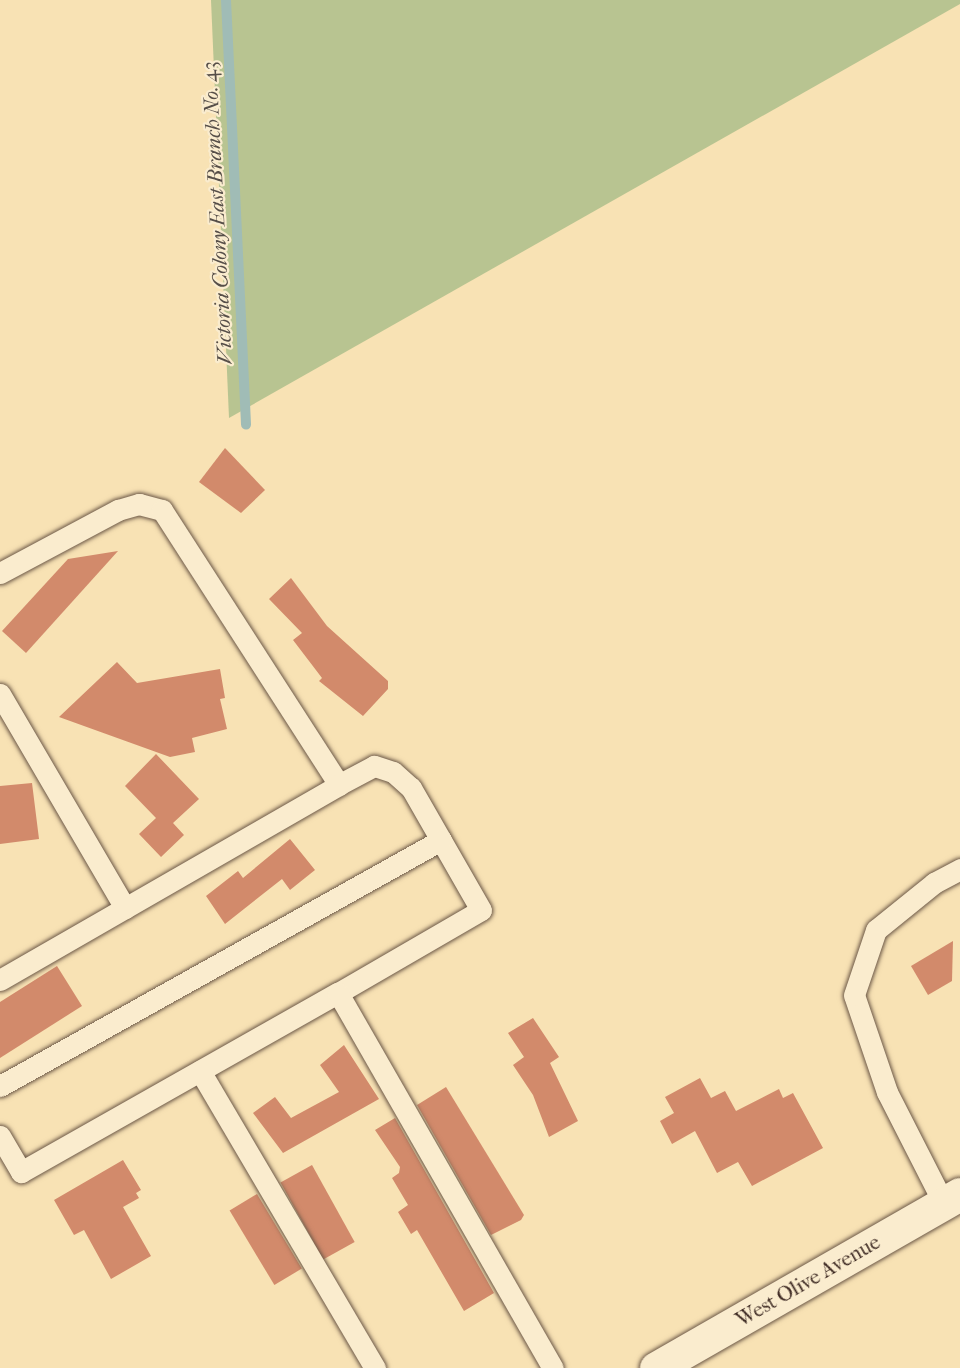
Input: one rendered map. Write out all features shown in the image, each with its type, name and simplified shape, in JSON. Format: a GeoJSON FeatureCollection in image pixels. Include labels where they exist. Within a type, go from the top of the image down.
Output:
{"type":"FeatureCollection","features":[{"type":"Feature","properties":{"kind":"main road","name":"West Olive Avenue"},"geometry":{"type":"LineString","coordinates":[[656,1368],[952,1199]]}},
{"type":"Feature","properties":{"kind":"lane"},"geometry":{"type":"LineString","coordinates":[[0,573],[118,510],[139,504],[162,510],[339,785]]}},
{"type":"Feature","properties":{"kind":"lane"},"geometry":{"type":"LineString","coordinates":[[0,694],[124,908]]}},
{"type":"Feature","properties":{"kind":"lane"},"geometry":{"type":"LineString","coordinates":[[0,980],[374,766],[393,772],[411,788],[481,910],[21,1172],[0,1136]]}},
{"type":"Feature","properties":{"kind":"lane"},"geometry":{"type":"LineString","coordinates":[[0,1086],[441,840]]}},
{"type":"Feature","properties":{"kind":"lane"},"geometry":{"type":"LineString","coordinates":[[952,1199],[887,1092],[854,995],[876,930],[934,883],[960,869]]}},
{"type":"Feature","properties":{"kind":"lane"},"geometry":{"type":"LineString","coordinates":[[338,993],[553,1368]]}},
{"type":"Feature","properties":{"kind":"lane"},"geometry":{"type":"LineString","coordinates":[[200,1071],[375,1368]]}},
{"type":"Feature","properties":{"kind":"green space"},"geometry":{"type":"Polygon","coordinates":[[[211,0],[960,0],[960,4],[229,418],[211,0]]]}},
{"type":"Feature","properties":{"kind":"building"},"geometry":{"type":"Polygon","coordinates":[[[225,448],[265,490],[241,513],[199,482],[225,448]]]}},
{"type":"Feature","properties":{"kind":"building"},"geometry":{"type":"Polygon","coordinates":[[[118,551],[26,653],[2,631],[68,559],[118,551]]]}},
{"type":"Feature","properties":{"kind":"building"},"geometry":{"type":"Polygon","coordinates":[[[291,578],[327,626],[388,681],[388,689],[363,716],[319,681],[322,678],[293,640],[302,633],[269,599],[291,578]]]}},
{"type":"Feature","properties":{"kind":"building"},"geometry":{"type":"Polygon","coordinates":[[[117,662],[137,683],[220,669],[225,698],[220,699],[227,729],[192,738],[195,752],[170,757],[59,717],[117,662]]]}},
{"type":"Feature","properties":{"kind":"building"},"geometry":{"type":"Polygon","coordinates":[[[156,754],[199,799],[173,823],[184,835],[161,857],[139,834],[156,818],[125,786],[156,754]]]}},
{"type":"Feature","properties":{"kind":"building"},"geometry":{"type":"Polygon","coordinates":[[[32,783],[39,839],[0,844],[0,786],[32,783]]]}},
{"type":"Feature","properties":{"kind":"building"},"geometry":{"type":"Polygon","coordinates":[[[290,839],[315,870],[290,890],[282,879],[225,924],[206,896],[238,871],[243,878],[290,839]]]}},
{"type":"Feature","properties":{"kind":"building"},"geometry":{"type":"Polygon","coordinates":[[[953,941],[952,981],[928,995],[911,966],[953,941]]]}},
{"type":"Feature","properties":{"kind":"building"},"geometry":{"type":"Polygon","coordinates":[[[57,966],[82,1006],[0,1058],[0,1002],[57,966]]]}},
{"type":"Feature","properties":{"kind":"building"},"geometry":{"type":"Polygon","coordinates":[[[533,1018],[559,1057],[550,1063],[578,1121],[549,1137],[533,1095],[513,1065],[524,1057],[508,1033],[533,1018]]]}},
{"type":"Feature","properties":{"kind":"building"},"geometry":{"type":"Polygon","coordinates":[[[344,1045],[379,1099],[283,1153],[253,1113],[275,1097],[291,1118],[339,1092],[320,1065],[344,1045]]]}},
{"type":"Feature","properties":{"kind":"building"},"geometry":{"type":"Polygon","coordinates":[[[700,1078],[711,1098],[725,1091],[736,1111],[779,1089],[783,1098],[793,1093],[823,1148],[752,1186],[738,1162],[717,1173],[695,1131],[672,1144],[660,1121],[674,1113],[665,1097],[700,1078]]]}},
{"type":"Feature","properties":{"kind":"building"},"geometry":{"type":"Polygon","coordinates":[[[446,1087],[524,1215],[521,1220],[491,1235],[417,1105],[446,1087]]]}},
{"type":"Feature","properties":{"kind":"building"},"geometry":{"type":"Polygon","coordinates":[[[395,1118],[494,1293],[464,1311],[417,1230],[411,1234],[398,1212],[408,1205],[392,1178],[399,1173],[400,1167],[375,1130],[395,1118]]]}},
{"type":"Feature","properties":{"kind":"building"},"geometry":{"type":"Polygon","coordinates":[[[123,1160],[141,1190],[136,1193],[139,1198],[123,1207],[151,1256],[111,1279],[84,1230],[74,1235],[54,1200],[123,1160]]]}},
{"type":"Feature","properties":{"kind":"building"},"geometry":{"type":"Polygon","coordinates":[[[312,1165],[355,1242],[323,1259],[281,1182],[312,1165]]]}},
{"type":"Feature","properties":{"kind":"building"},"geometry":{"type":"Polygon","coordinates":[[[257,1194],[302,1269],[274,1285],[230,1210],[257,1194]]]}},
{"type":"Feature","properties":{"kind":"waterway","name":"Victoria Colony East Branch No. 43"},"geometry":{"type":"LineString","coordinates":[[226,0],[246,425]]}}]}
